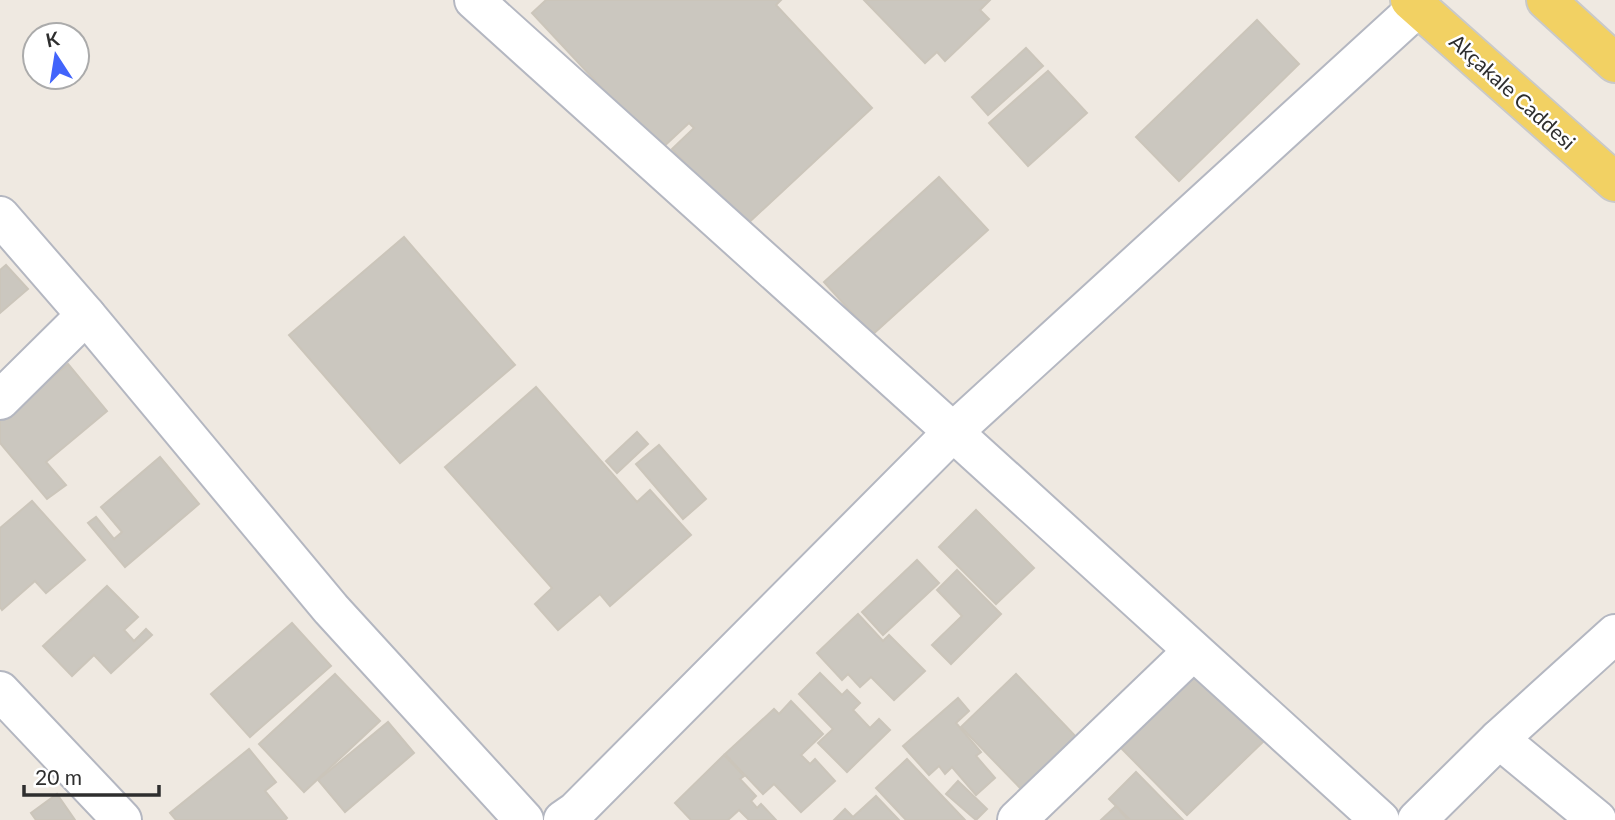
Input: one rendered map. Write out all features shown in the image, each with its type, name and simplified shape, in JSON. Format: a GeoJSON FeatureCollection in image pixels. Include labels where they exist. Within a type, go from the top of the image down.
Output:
{"type":"FeatureCollection","features":[{"type":"Feature","properties":{"kind":"main road"},"geometry":{"type":"LineString","coordinates":[[1546,0],[1615,63]]}},
{"type":"Feature","properties":{"kind":"main road","name":"Akçakale Caddesi"},"geometry":{"type":"LineString","coordinates":[[1414,4],[1615,182]]}},
{"type":"Feature","properties":{"kind":"street"},"geometry":{"type":"LineString","coordinates":[[474,0],[1380,820]]}},
{"type":"Feature","properties":{"kind":"street"},"geometry":{"type":"LineString","coordinates":[[563,820],[576,811],[953,432],[1414,4]]}},
{"type":"Feature","properties":{"kind":"street"},"geometry":{"type":"LineString","coordinates":[[0,216],[331,609],[524,820]]}},
{"type":"Feature","properties":{"kind":"street"},"geometry":{"type":"LineString","coordinates":[[0,400],[86,316]]}},
{"type":"Feature","properties":{"kind":"street"},"geometry":{"type":"LineString","coordinates":[[1417,820],[1499,739],[1615,634]]}},
{"type":"Feature","properties":{"kind":"street"},"geometry":{"type":"LineString","coordinates":[[1017,820],[1193,651]]}},
{"type":"Feature","properties":{"kind":"street"},"geometry":{"type":"LineString","coordinates":[[0,691],[122,820]]}},
{"type":"Feature","properties":{"kind":"street"},"geometry":{"type":"LineString","coordinates":[[1499,739],[1597,820]]}},
{"type":"Feature","properties":{"kind":"building"},"geometry":{"type":"Polygon","coordinates":[[[546,0],[781,0],[776,5],[872,108],[744,227],[672,149],[694,128],[689,123],[660,150],[532,13],[546,0]]]}},
{"type":"Feature","properties":{"kind":"building"},"geometry":{"type":"Polygon","coordinates":[[[864,0],[990,0],[980,10],[989,19],[945,61],[937,52],[925,63],[864,0]]]}},
{"type":"Feature","properties":{"kind":"building"},"geometry":{"type":"Polygon","coordinates":[[[1257,20],[1299,64],[1179,181],[1136,137],[1257,20]]]}},
{"type":"Feature","properties":{"kind":"building"},"geometry":{"type":"Polygon","coordinates":[[[1026,48],[1043,66],[988,115],[972,97],[1026,48]]]}},
{"type":"Feature","properties":{"kind":"building"},"geometry":{"type":"Polygon","coordinates":[[[1048,71],[1087,113],[1028,166],[989,123],[1048,71]]]}},
{"type":"Feature","properties":{"kind":"building"},"geometry":{"type":"Polygon","coordinates":[[[939,177],[988,230],[872,335],[824,282],[939,177]]]}},
{"type":"Feature","properties":{"kind":"building"},"geometry":{"type":"Polygon","coordinates":[[[404,237],[515,365],[400,463],[289,335],[404,237]]]}},
{"type":"Feature","properties":{"kind":"building"},"geometry":{"type":"Polygon","coordinates":[[[6,265],[28,289],[0,313],[0,270],[6,265]]]}},
{"type":"Feature","properties":{"kind":"building"},"geometry":{"type":"Polygon","coordinates":[[[68,364],[107,411],[46,462],[66,485],[47,499],[0,443],[0,421],[68,364]]]}},
{"type":"Feature","properties":{"kind":"building"},"geometry":{"type":"Polygon","coordinates":[[[536,387],[637,502],[650,490],[691,535],[610,606],[600,594],[558,630],[535,604],[552,588],[445,467],[536,387]]]}},
{"type":"Feature","properties":{"kind":"building"},"geometry":{"type":"Polygon","coordinates":[[[637,432],[648,444],[617,473],[606,461],[637,432]]]}},
{"type":"Feature","properties":{"kind":"building"},"geometry":{"type":"Polygon","coordinates":[[[659,445],[706,499],[683,519],[636,464],[659,445]]]}},
{"type":"Feature","properties":{"kind":"building"},"geometry":{"type":"Polygon","coordinates":[[[160,457],[199,504],[125,567],[88,523],[96,517],[114,539],[122,532],[101,507],[160,457]]]}},
{"type":"Feature","properties":{"kind":"building"},"geometry":{"type":"Polygon","coordinates":[[[32,501],[85,560],[46,593],[35,581],[2,610],[0,528],[32,501]]]}},
{"type":"Feature","properties":{"kind":"building"},"geometry":{"type":"Polygon","coordinates":[[[976,510],[1034,568],[996,604],[939,547],[976,510]]]}},
{"type":"Feature","properties":{"kind":"building"},"geometry":{"type":"Polygon","coordinates":[[[917,560],[939,583],[883,635],[862,612],[917,560]]]}},
{"type":"Feature","properties":{"kind":"building"},"geometry":{"type":"Polygon","coordinates":[[[957,570],[1001,614],[951,664],[932,645],[962,616],[937,590],[957,570]]]}},
{"type":"Feature","properties":{"kind":"building"},"geometry":{"type":"Polygon","coordinates":[[[107,586],[138,617],[124,630],[134,641],[146,629],[152,635],[111,673],[94,655],[72,676],[43,646],[107,586]]]}},
{"type":"Feature","properties":{"kind":"building"},"geometry":{"type":"Polygon","coordinates":[[[858,614],[883,641],[889,635],[925,671],[894,700],[871,677],[860,687],[848,674],[842,680],[817,653],[858,614]]]}},
{"type":"Feature","properties":{"kind":"building"},"geometry":{"type":"Polygon","coordinates":[[[292,623],[331,666],[250,737],[211,694],[292,623]]]}},
{"type":"Feature","properties":{"kind":"building"},"geometry":{"type":"Polygon","coordinates":[[[1198,672],[1265,740],[1187,815],[1121,748],[1198,672]]]}},
{"type":"Feature","properties":{"kind":"building"},"geometry":{"type":"Polygon","coordinates":[[[820,673],[842,695],[847,690],[860,703],[853,710],[870,728],[879,719],[890,730],[847,772],[818,743],[833,729],[799,694],[820,673]]]}},
{"type":"Feature","properties":{"kind":"building"},"geometry":{"type":"Polygon","coordinates":[[[335,674],[380,721],[304,792],[259,744],[335,674]]]}},
{"type":"Feature","properties":{"kind":"building"},"geometry":{"type":"Polygon","coordinates":[[[1016,674],[1079,740],[1024,792],[961,727],[1016,674]]]}},
{"type":"Feature","properties":{"kind":"building"},"geometry":{"type":"Polygon","coordinates":[[[958,698],[969,711],[956,723],[981,752],[976,756],[995,778],[976,795],[952,767],[945,774],[939,766],[929,775],[903,746],[958,698]]]}},
{"type":"Feature","properties":{"kind":"building"},"geometry":{"type":"Polygon","coordinates":[[[791,701],[823,734],[801,755],[810,764],[815,759],[835,781],[801,812],[774,784],[763,794],[725,754],[774,709],[779,714],[791,701]]]}},
{"type":"Feature","properties":{"kind":"building"},"geometry":{"type":"Polygon","coordinates":[[[388,722],[414,753],[345,812],[318,780],[388,722]]]}},
{"type":"Feature","properties":{"kind":"building"},"geometry":{"type":"Polygon","coordinates":[[[249,749],[276,782],[265,791],[287,818],[285,820],[176,820],[170,813],[249,749]]]}},
{"type":"Feature","properties":{"kind":"building"},"geometry":{"type":"Polygon","coordinates":[[[724,755],[744,776],[740,779],[756,796],[751,801],[757,808],[761,804],[776,820],[749,820],[739,810],[728,820],[691,820],[675,803],[724,755]]]}},
{"type":"Feature","properties":{"kind":"building"},"geometry":{"type":"Polygon","coordinates":[[[907,759],[965,820],[906,820],[876,788],[907,759]]]}},
{"type":"Feature","properties":{"kind":"building"},"geometry":{"type":"Polygon","coordinates":[[[1136,772],[1183,820],[1130,820],[1109,799],[1136,772]]]}},
{"type":"Feature","properties":{"kind":"building"},"geometry":{"type":"Polygon","coordinates":[[[958,781],[987,809],[976,820],[946,794],[958,781]]]}},
{"type":"Feature","properties":{"kind":"building"},"geometry":{"type":"Polygon","coordinates":[[[57,794],[75,820],[36,820],[31,813],[57,794]]]}},
{"type":"Feature","properties":{"kind":"building"},"geometry":{"type":"Polygon","coordinates":[[[876,796],[899,820],[834,820],[845,809],[853,817],[876,796]]]}},
{"type":"Feature","properties":{"kind":"building"},"geometry":{"type":"Polygon","coordinates":[[[1116,806],[1128,820],[1101,820],[1116,806]]]}}]}
